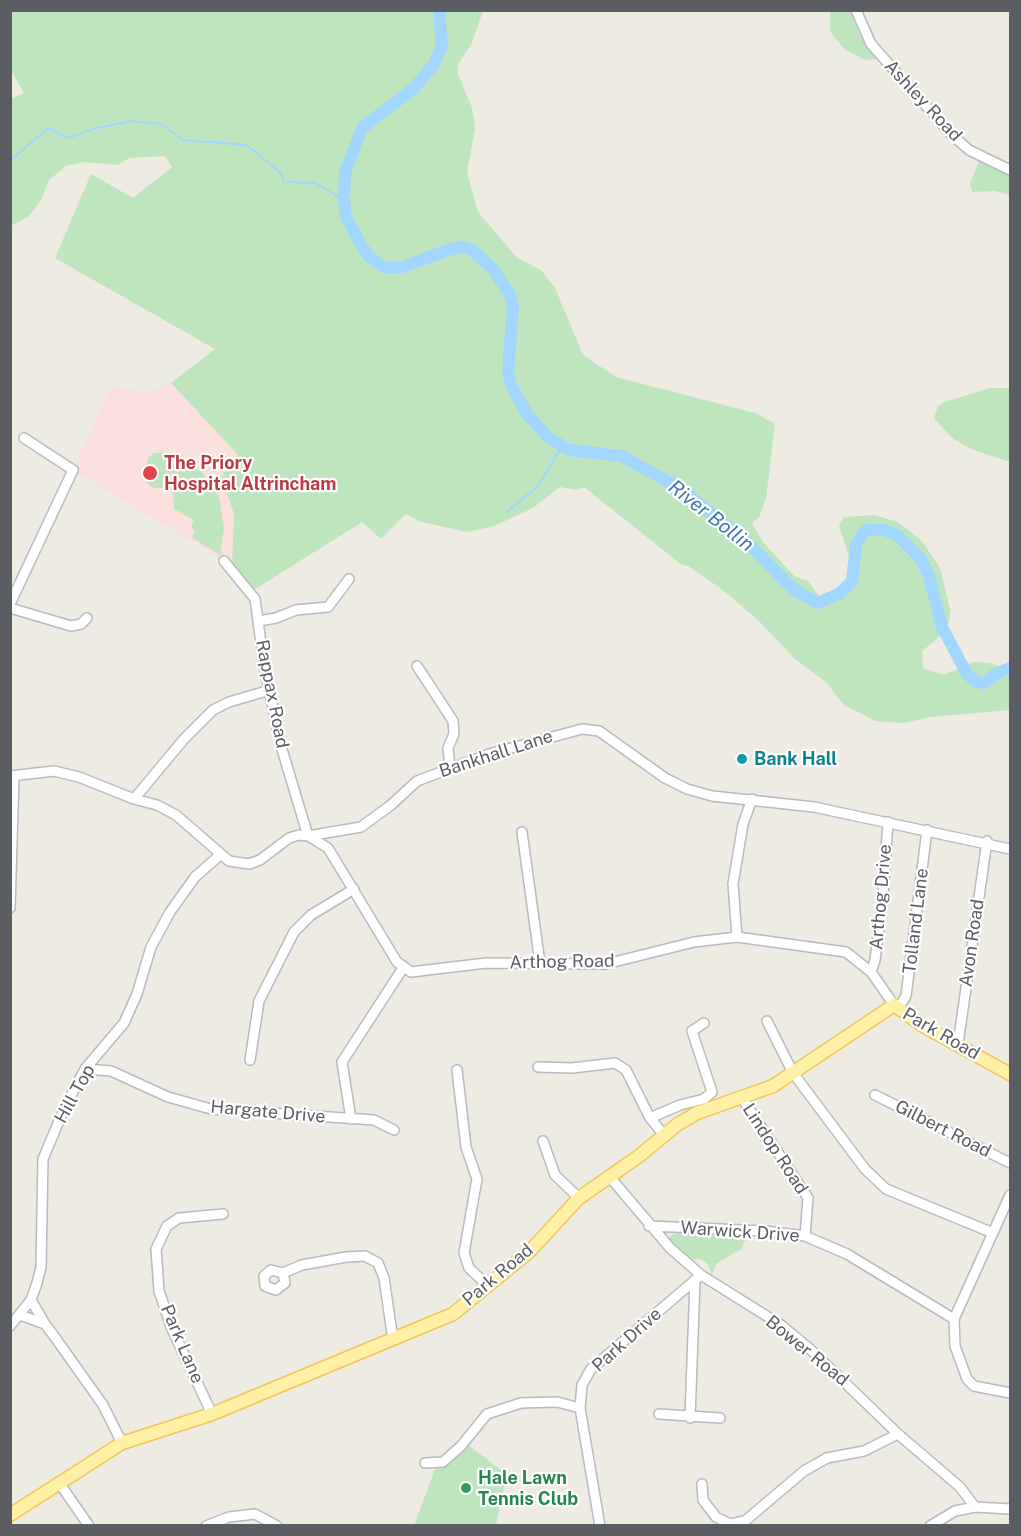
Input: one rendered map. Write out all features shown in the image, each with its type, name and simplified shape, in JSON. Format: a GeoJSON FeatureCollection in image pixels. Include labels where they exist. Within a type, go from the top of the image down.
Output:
{"type":"FeatureCollection","features":[{"type":"Feature","properties":{"kind":"main road","name":"Park Road"},"geometry":{"type":"LineString","coordinates":[[10,1515],[122,1443],[212,1414],[453,1314],[529,1252],[579,1198],[639,1156],[664,1135],[697,1113],[773,1086],[896,1007],[912,1020],[1011,1074]]}},
{"type":"Feature","properties":{"kind":"street","name":"Ashley Road"},"geometry":{"type":"LineString","coordinates":[[856,10],[871,44],[951,134],[969,150],[1011,170]]}},
{"type":"Feature","properties":{"kind":"street"},"geometry":{"type":"LineString","coordinates":[[24,438],[73,470],[10,606],[64,625],[77,626],[87,618]]}},
{"type":"Feature","properties":{"kind":"street","name":"Rappax Road"},"geometry":{"type":"LineString","coordinates":[[224,561],[255,599],[264,664],[281,746],[308,836]]}},
{"type":"Feature","properties":{"kind":"street"},"geometry":{"type":"LineString","coordinates":[[259,621],[276,618],[296,610],[328,607],[349,579]]}},
{"type":"Feature","properties":{"kind":"street"},"geometry":{"type":"LineString","coordinates":[[417,666],[453,721],[454,734],[448,748],[450,767]]}},
{"type":"Feature","properties":{"kind":"street"},"geometry":{"type":"LineString","coordinates":[[134,799],[213,710],[229,702],[270,690]]}},
{"type":"Feature","properties":{"kind":"street","name":"Bankhall Lane"},"geometry":{"type":"LineString","coordinates":[[12,776],[54,771],[79,777],[134,799],[157,805],[176,815],[229,861],[249,864],[260,860],[290,838],[299,835],[308,836],[361,827],[417,781],[450,767],[505,749],[582,729],[599,731],[665,778],[687,789],[712,796],[814,807],[987,842],[1011,849]]}},
{"type":"Feature","properties":{"kind":"street"},"geometry":{"type":"LineString","coordinates":[[10,908],[12,776]]}},
{"type":"Feature","properties":{"kind":"street"},"geometry":{"type":"LineString","coordinates":[[737,937],[733,884],[743,824],[752,799]]}},
{"type":"Feature","properties":{"kind":"street","name":"Arthog Drive"},"geometry":{"type":"LineString","coordinates":[[871,972],[882,906],[888,822]]}},
{"type":"Feature","properties":{"kind":"street","name":"Tolland Lane"},"geometry":{"type":"LineString","coordinates":[[896,1007],[906,996],[927,830]]}},
{"type":"Feature","properties":{"kind":"street"},"geometry":{"type":"LineString","coordinates":[[522,832],[540,963]]}},
{"type":"Feature","properties":{"kind":"street"},"geometry":{"type":"LineString","coordinates":[[308,836],[328,848],[397,962],[404,968],[342,1062],[351,1119]]}},
{"type":"Feature","properties":{"kind":"street","name":"Avon Road"},"geometry":{"type":"LineString","coordinates":[[958,1044],[987,842]]}},
{"type":"Feature","properties":{"kind":"street","name":"Hill Top"},"geometry":{"type":"LineString","coordinates":[[10,1326],[32,1300],[41,1267],[43,1159],[64,1110],[86,1069],[124,1023],[137,994],[151,947],[170,912],[195,877],[220,855]]}},
{"type":"Feature","properties":{"kind":"street"},"geometry":{"type":"LineString","coordinates":[[250,1060],[260,1001],[294,932],[311,915],[354,889]]}},
{"type":"Feature","properties":{"kind":"street","name":"Arthog Road"},"geometry":{"type":"LineString","coordinates":[[404,968],[411,972],[486,963],[618,962],[694,942],[737,937],[838,949],[854,956],[871,972],[882,991],[896,1007]]}},
{"type":"Feature","properties":{"kind":"street"},"geometry":{"type":"LineString","coordinates":[[767,1021],[793,1073],[865,1170],[886,1189],[993,1233]]}},
{"type":"Feature","properties":{"kind":"street"},"geometry":{"type":"LineString","coordinates":[[650,1118],[680,1105],[705,1099],[712,1092],[692,1031],[704,1023]]}},
{"type":"Feature","properties":{"kind":"street"},"geometry":{"type":"LineString","coordinates":[[102,1052],[111,1071]]}},
{"type":"Feature","properties":{"kind":"street"},"geometry":{"type":"LineString","coordinates":[[538,1066],[572,1068],[615,1063],[626,1070],[650,1118],[664,1135]]}},
{"type":"Feature","properties":{"kind":"street","name":"Hargate Drive"},"geometry":{"type":"LineString","coordinates":[[86,1069],[111,1071],[168,1097],[211,1108],[374,1120],[394,1130]]}},
{"type":"Feature","properties":{"kind":"street"},"geometry":{"type":"LineString","coordinates":[[457,1070],[466,1147],[477,1179],[464,1253],[469,1268],[487,1285]]}},
{"type":"Feature","properties":{"kind":"street","name":"Gilbert Road"},"geometry":{"type":"LineString","coordinates":[[875,1095],[1011,1163]]}},
{"type":"Feature","properties":{"kind":"street","name":"Lindop Road"},"geometry":{"type":"LineString","coordinates":[[742,1098],[808,1198],[806,1236]]}},
{"type":"Feature","properties":{"kind":"street"},"geometry":{"type":"LineString","coordinates":[[543,1141],[555,1175],[579,1198]]}},
{"type":"Feature","properties":{"kind":"street","name":"Bower Road"},"geometry":{"type":"LineString","coordinates":[[609,1176],[649,1226],[698,1278],[782,1325],[898,1434],[960,1487],[975,1507]]}},
{"type":"Feature","properties":{"kind":"street"},"geometry":{"type":"LineString","coordinates":[[1011,1195],[954,1318],[955,1346],[967,1379],[974,1386],[1011,1393]]}},
{"type":"Feature","properties":{"kind":"street","name":"Park Lane"},"geometry":{"type":"LineString","coordinates":[[212,1414],[172,1329],[159,1291],[156,1249],[167,1226],[179,1218],[223,1214]]}},
{"type":"Feature","properties":{"kind":"street","name":"Warwick Drive"},"geometry":{"type":"LineString","coordinates":[[649,1226],[766,1231],[806,1236],[847,1254],[954,1318]]}},
{"type":"Feature","properties":{"kind":"street"},"geometry":{"type":"LineString","coordinates":[[283,1273],[302,1265],[346,1257],[365,1256],[378,1263],[384,1278],[393,1340]]}},
{"type":"Feature","properties":{"kind":"street"},"geometry":{"type":"LineString","coordinates":[[690,1418],[698,1278]]}},
{"type":"Feature","properties":{"kind":"street","name":"Park Drive"},"geometry":{"type":"LineString","coordinates":[[600,1526],[589,1474],[580,1407],[582,1386],[591,1369],[698,1278]]}},
{"type":"Feature","properties":{"kind":"street"},"geometry":{"type":"LineString","coordinates":[[32,1300],[45,1324],[103,1405],[122,1443]]}},
{"type":"Feature","properties":{"kind":"street"},"geometry":{"type":"LineString","coordinates":[[20,1315],[45,1324]]}},
{"type":"Feature","properties":{"kind":"street"},"geometry":{"type":"LineString","coordinates":[[425,1463],[442,1462],[461,1446],[487,1414],[521,1404],[557,1402],[580,1407]]}},
{"type":"Feature","properties":{"kind":"street"},"geometry":{"type":"LineString","coordinates":[[658,1414],[690,1418],[720,1418]]}},
{"type":"Feature","properties":{"kind":"street"},"geometry":{"type":"LineString","coordinates":[[702,1484],[703,1500],[716,1517],[730,1524],[746,1521],[804,1471],[827,1458],[864,1451],[898,1434]]}},
{"type":"Feature","properties":{"kind":"street"},"geometry":{"type":"LineString","coordinates":[[60,1484],[89,1526]]}},
{"type":"Feature","properties":{"kind":"street"},"geometry":{"type":"LineString","coordinates":[[930,1526],[955,1511],[975,1507],[1011,1509]]}},
{"type":"Feature","properties":{"kind":"street"},"geometry":{"type":"LineString","coordinates":[[206,1526],[229,1517],[255,1514],[277,1526]]}},
{"type":"Feature","properties":{"kind":"shaded area","name":"The Priory Hospital Altrincham"},"geometry":{"type":"Polygon","coordinates":[[[171,383],[238,455],[221,476],[234,514],[232,566],[73,470],[111,386],[147,393],[171,383]]]}},
{"type":"Feature","properties":{"kind":"green space"},"geometry":{"type":"Polygon","coordinates":[[[10,11],[483,11],[471,45],[458,64],[458,74],[472,108],[475,128],[467,173],[478,212],[517,258],[541,270],[555,288],[583,355],[616,377],[755,413],[775,424],[766,498],[759,517],[752,523],[763,542],[794,576],[808,581],[818,595],[818,603],[828,601],[848,587],[854,571],[839,526],[844,517],[874,515],[898,522],[922,541],[940,568],[950,609],[949,622],[937,639],[922,651],[923,668],[944,675],[973,662],[990,663],[1010,671],[1010,710],[931,717],[903,723],[875,721],[844,705],[827,683],[795,659],[759,621],[723,590],[688,566],[682,565],[584,487],[576,490],[560,487],[533,508],[494,526],[467,532],[418,521],[406,514],[381,539],[362,522],[252,591],[239,570],[232,566],[234,514],[221,476],[238,455],[171,383],[215,349],[55,258],[91,174],[133,198],[172,167],[165,156],[129,158],[118,165],[84,162],[66,166],[49,180],[41,200],[29,216],[11,226],[11,99],[24,93],[11,70],[10,11]]]}},
{"type":"Feature","properties":{"kind":"green space"},"geometry":{"type":"Polygon","coordinates":[[[830,11],[850,11],[860,36],[877,59],[865,60],[845,50],[830,31],[830,11]]]}},
{"type":"Feature","properties":{"kind":"green space"},"geometry":{"type":"Polygon","coordinates":[[[979,161],[1010,175],[1010,195],[995,191],[972,192],[970,183],[979,161]]]}},
{"type":"Feature","properties":{"kind":"green space"},"geometry":{"type":"Polygon","coordinates":[[[990,388],[1010,388],[1010,462],[971,449],[952,438],[934,418],[938,406],[945,402],[990,388]]]}},
{"type":"Feature","properties":{"kind":"green space"},"geometry":{"type":"Polygon","coordinates":[[[169,452],[202,472],[219,497],[224,528],[220,555],[192,538],[195,531],[191,527],[194,520],[174,509],[173,492],[169,488],[153,488],[147,483],[148,458],[154,453],[169,452]]]}},
{"type":"Feature","properties":{"kind":"green space"},"geometry":{"type":"Polygon","coordinates":[[[677,1233],[747,1237],[741,1249],[716,1264],[712,1275],[707,1263],[700,1259],[690,1260],[670,1242],[670,1236],[677,1233]]]}},
{"type":"Feature","properties":{"kind":"green space","name":"Hale Lawn Tennis Club"},"geometry":{"type":"Polygon","coordinates":[[[468,1445],[501,1470],[500,1478],[506,1478],[496,1525],[414,1526],[435,1469],[451,1462],[468,1445]]]}},
{"type":"Feature","properties":{"kind":"waterway","name":"River Bollin"},"geometry":{"type":"LineString","coordinates":[[439,10],[442,45],[434,64],[414,88],[362,128],[345,173],[346,217],[362,247],[371,258],[383,267],[391,268],[402,267],[448,250],[463,247],[472,250],[493,269],[509,293],[513,306],[508,372],[512,387],[527,414],[548,437],[569,450],[622,456],[681,489],[752,547],[793,589],[817,603],[839,594],[852,581],[856,544],[863,533],[867,530],[884,530],[897,535],[920,558],[929,576],[942,627],[967,674],[977,682],[984,683],[997,673],[1010,668]]}},
{"type":"Feature","properties":{"kind":"waterway"},"geometry":{"type":"LineString","coordinates":[[10,161],[48,128],[68,138],[97,128],[132,121],[161,124],[183,140],[247,145],[281,173],[284,182],[315,183],[344,200]]}},
{"type":"Feature","properties":{"kind":"waterway"},"geometry":{"type":"LineString","coordinates":[[507,512],[538,486],[562,446]]}},
{"type":"Feature","properties":{"kind":"place","name":"The Priory Hospital Altrincham"},"geometry":{"type":"Point","coordinates":[150,473]}},
{"type":"Feature","properties":{"kind":"place","name":"Bank Hall"},"geometry":{"type":"Point","coordinates":[742,759]}},
{"type":"Feature","properties":{"kind":"place","name":"Hale Lawn Tennis Club"},"geometry":{"type":"Point","coordinates":[466,1488]}}]}
